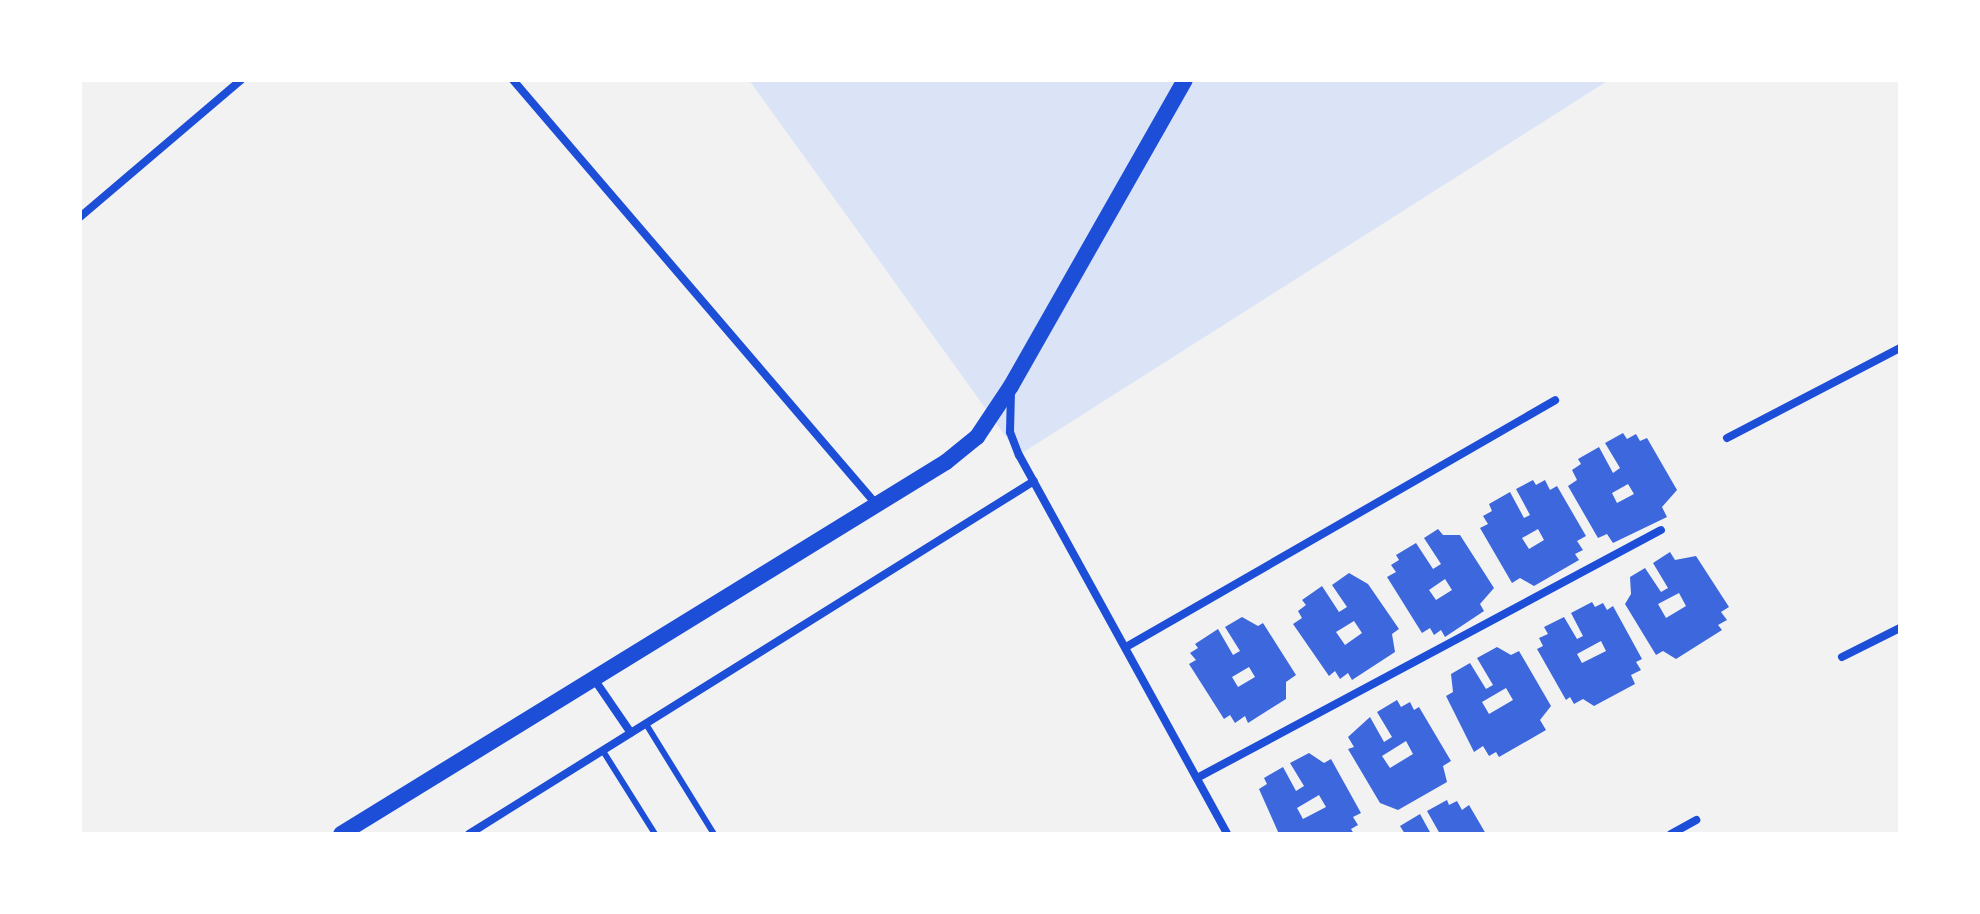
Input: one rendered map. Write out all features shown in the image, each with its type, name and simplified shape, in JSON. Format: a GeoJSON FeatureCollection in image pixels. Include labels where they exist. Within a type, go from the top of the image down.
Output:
{"type":"FeatureCollection","features":[{"type":"Feature","properties":{"kind":"main road"},"geometry":{"type":"LineString","coordinates":[[341,834],[946,462],[977,437],[1011,386],[1185,80]]}},
{"type":"Feature","properties":{"kind":"street"},"geometry":{"type":"LineString","coordinates":[[80,217],[241,80]]}},
{"type":"Feature","properties":{"kind":"street"},"geometry":{"type":"LineString","coordinates":[[513,80],[876,505]]}},
{"type":"Feature","properties":{"kind":"street"},"geometry":{"type":"LineString","coordinates":[[1727,438],[1900,348]]}},
{"type":"Feature","properties":{"kind":"street"},"geometry":{"type":"LineString","coordinates":[[1011,386],[1010,432],[1227,834]]}},
{"type":"Feature","properties":{"kind":"street"},"geometry":{"type":"LineString","coordinates":[[1126,647],[1555,400]]}},
{"type":"Feature","properties":{"kind":"street"},"geometry":{"type":"LineString","coordinates":[[469,834],[1034,481]]}},
{"type":"Feature","properties":{"kind":"street"},"geometry":{"type":"LineString","coordinates":[[1197,778],[1661,530]]}},
{"type":"Feature","properties":{"kind":"street"},"geometry":{"type":"LineString","coordinates":[[1842,657],[1900,628]]}},
{"type":"Feature","properties":{"kind":"street"},"geometry":{"type":"LineString","coordinates":[[594,679],[631,733]]}},
{"type":"Feature","properties":{"kind":"street"},"geometry":{"type":"LineString","coordinates":[[1671,834],[1696,820]]}},
{"type":"Feature","properties":{"kind":"lane"},"geometry":{"type":"LineString","coordinates":[[646,724],[714,834]]}},
{"type":"Feature","properties":{"kind":"lane"},"geometry":{"type":"LineString","coordinates":[[603,751],[655,834]]}},
{"type":"Feature","properties":{"kind":"shaded area"},"geometry":{"type":"Polygon","coordinates":[[[749,80],[1609,80],[1019,455],[749,80]]]}},
{"type":"Feature","properties":{"kind":"building"},"geometry":{"type":"Polygon","coordinates":[[[1623,433],[1627,439],[1636,434],[1640,441],[1647,438],[1677,490],[1662,507],[1667,517],[1613,543],[1607,534],[1598,538],[1568,486],[1577,480],[1572,470],[1581,464],[1578,459],[1599,447],[1613,473],[1620,468],[1605,443],[1623,433]],[[1628,484],[1612,493],[1617,503],[1634,494],[1628,484]]]}},
{"type":"Feature","properties":{"kind":"building"},"geometry":{"type":"Polygon","coordinates":[[[1533,480],[1536,485],[1545,480],[1550,490],[1557,486],[1586,536],[1577,541],[1583,550],[1575,554],[1579,560],[1534,586],[1520,578],[1512,583],[1480,528],[1488,524],[1483,516],[1492,511],[1489,504],[1510,492],[1524,518],[1530,515],[1516,489],[1533,480]],[[1538,529],[1522,538],[1529,549],[1544,540],[1538,529]]]}},
{"type":"Feature","properties":{"kind":"building"},"geometry":{"type":"Polygon","coordinates":[[[1438,529],[1443,535],[1460,535],[1494,588],[1480,604],[1484,611],[1445,637],[1441,630],[1434,635],[1430,628],[1422,633],[1387,577],[1396,572],[1391,565],[1399,560],[1396,555],[1416,543],[1433,569],[1441,564],[1424,538],[1438,529]],[[1445,579],[1429,590],[1436,600],[1452,590],[1445,579]]]}},
{"type":"Feature","properties":{"kind":"building"},"geometry":{"type":"Polygon","coordinates":[[[1670,552],[1675,560],[1696,556],[1729,607],[1721,612],[1727,620],[1718,625],[1722,630],[1676,659],[1663,651],[1656,655],[1625,604],[1631,594],[1630,577],[1645,568],[1661,592],[1668,588],[1653,563],[1670,552]],[[1679,593],[1658,604],[1666,618],[1686,606],[1679,593]]]}},
{"type":"Feature","properties":{"kind":"building"},"geometry":{"type":"Polygon","coordinates":[[[1349,573],[1368,584],[1399,629],[1392,634],[1395,652],[1352,680],[1348,673],[1340,679],[1335,671],[1329,676],[1293,624],[1302,618],[1298,611],[1306,605],[1302,600],[1322,586],[1339,612],[1347,607],[1332,585],[1349,573]],[[1354,621],[1336,632],[1345,645],[1362,633],[1354,621]]]}},
{"type":"Feature","properties":{"kind":"building"},"geometry":{"type":"Polygon","coordinates":[[[1592,602],[1595,607],[1603,603],[1607,610],[1613,606],[1642,659],[1636,662],[1641,670],[1631,675],[1635,684],[1594,706],[1583,699],[1574,704],[1570,697],[1566,700],[1537,649],[1543,646],[1539,638],[1548,634],[1544,627],[1564,617],[1577,639],[1583,636],[1571,613],[1592,602]],[[1601,641],[1577,654],[1582,663],[1606,651],[1601,641]]]}},
{"type":"Feature","properties":{"kind":"building"},"geometry":{"type":"Polygon","coordinates":[[[1242,617],[1258,626],[1263,623],[1296,675],[1286,682],[1286,699],[1248,723],[1245,716],[1235,723],[1230,715],[1224,719],[1189,664],[1196,660],[1190,653],[1198,648],[1195,644],[1218,629],[1233,655],[1240,651],[1225,627],[1242,617]],[[1249,667],[1232,677],[1238,687],[1255,677],[1249,667]]]}},
{"type":"Feature","properties":{"kind":"building"},"geometry":{"type":"Polygon","coordinates":[[[1497,647],[1511,655],[1519,651],[1551,706],[1540,720],[1546,730],[1499,757],[1496,752],[1489,756],[1483,746],[1474,752],[1446,696],[1453,692],[1451,674],[1470,663],[1486,689],[1493,685],[1477,658],[1497,647]],[[1506,688],[1482,702],[1489,714],[1513,700],[1506,688]]]}},
{"type":"Feature","properties":{"kind":"building"},"geometry":{"type":"Polygon","coordinates":[[[1397,700],[1401,707],[1410,702],[1414,710],[1419,707],[1451,761],[1443,766],[1447,782],[1398,810],[1380,803],[1348,749],[1354,747],[1348,737],[1370,717],[1384,742],[1392,737],[1377,712],[1397,700]],[[1406,741],[1382,756],[1390,768],[1413,754],[1406,741]]]}},
{"type":"Feature","properties":{"kind":"building"},"geometry":{"type":"Polygon","coordinates":[[[1309,753],[1324,763],[1331,759],[1361,813],[1353,817],[1358,825],[1351,829],[1354,834],[1279,834],[1259,789],[1267,784],[1264,778],[1283,767],[1296,791],[1304,786],[1290,763],[1309,753]],[[1319,795],[1297,808],[1303,819],[1326,807],[1319,795]]]}},
{"type":"Feature","properties":{"kind":"building"},"geometry":{"type":"Polygon","coordinates":[[[1447,800],[1449,805],[1457,801],[1462,810],[1469,805],[1486,834],[1440,834],[1427,811],[1447,800]]]}},
{"type":"Feature","properties":{"kind":"building"},"geometry":{"type":"Polygon","coordinates":[[[1420,814],[1431,834],[1405,834],[1400,826],[1420,814]]]}}]}
